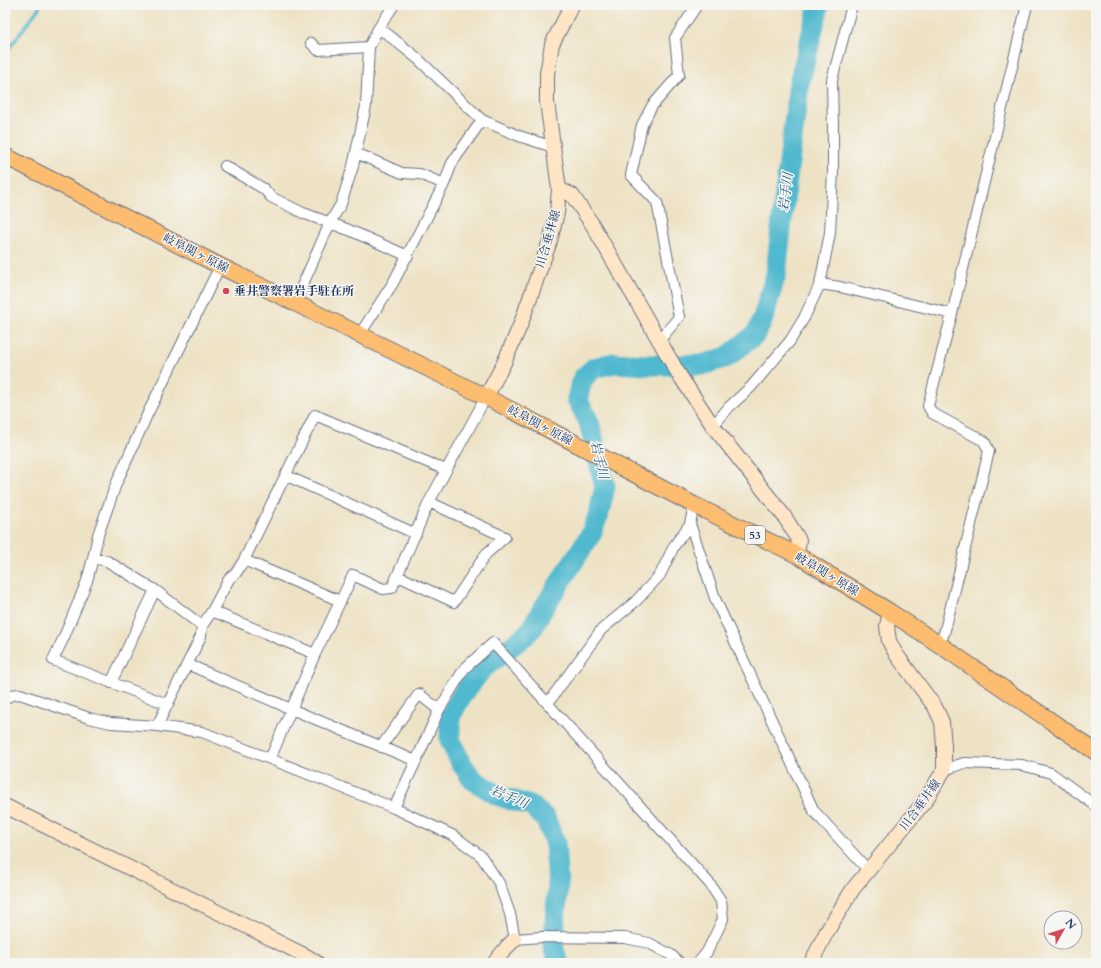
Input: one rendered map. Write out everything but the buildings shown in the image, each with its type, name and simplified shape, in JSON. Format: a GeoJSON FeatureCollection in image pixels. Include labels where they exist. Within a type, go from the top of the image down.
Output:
{"type":"FeatureCollection","features":[{"type":"Feature","properties":{"kind":"main road","name":"川合垂井線"},"geometry":{"type":"LineString","coordinates":[[486,397],[503,365],[520,326],[550,241],[557,214],[559,189],[547,102],[547,74],[552,44],[572,5]]}},
{"type":"Feature","properties":{"kind":"main road","name":"岐阜関ヶ原線"},"geometry":{"type":"LineString","coordinates":[[5,156],[220,266],[486,397],[694,505],[796,555],[890,612],[1096,752]]}},
{"type":"Feature","properties":{"kind":"main road"},"geometry":{"type":"LineString","coordinates":[[559,189],[572,195],[592,224],[678,373],[713,426],[784,516],[799,540],[796,555]]}},
{"type":"Feature","properties":{"kind":"main road","name":"川合垂井線"},"geometry":{"type":"LineString","coordinates":[[811,963],[826,933],[853,889],[925,801],[944,770],[942,722],[935,707],[896,654],[889,641],[887,626],[890,612]]}},
{"type":"Feature","properties":{"kind":"main road"},"geometry":{"type":"LineString","coordinates":[[5,806],[308,957],[317,963]]}},
{"type":"Feature","properties":{"kind":"main road"},"geometry":{"type":"LineString","coordinates":[[494,963],[515,939]]}},
{"type":"Feature","properties":{"kind":"street"},"geometry":{"type":"LineString","coordinates":[[295,302],[330,223],[341,204],[353,166],[366,106],[369,47],[378,29],[394,5]]}},
{"type":"Feature","properties":{"kind":"street"},"geometry":{"type":"LineString","coordinates":[[661,344],[679,317],[656,202],[631,175],[642,125],[652,106],[679,75],[675,38],[697,5]]}},
{"type":"Feature","properties":{"kind":"street"},"geometry":{"type":"LineString","coordinates":[[713,426],[729,407],[751,387],[790,341],[804,318],[820,284],[830,233],[833,171],[832,80],[852,5]]}},
{"type":"Feature","properties":{"kind":"street"},"geometry":{"type":"LineString","coordinates":[[940,645],[989,451],[984,441],[932,413],[928,406],[952,314],[1027,5]]}},
{"type":"Feature","properties":{"kind":"street"},"geometry":{"type":"LineString","coordinates":[[378,29],[386,33],[417,58],[482,120],[519,136],[553,147]]}},
{"type":"Feature","properties":{"kind":"street"},"geometry":{"type":"LineString","coordinates":[[311,43],[318,50],[369,47]]}},
{"type":"Feature","properties":{"kind":"street"},"geometry":{"type":"LineString","coordinates":[[360,334],[394,283],[444,184],[452,163],[482,120]]}},
{"type":"Feature","properties":{"kind":"street"},"geometry":{"type":"LineString","coordinates":[[356,153],[402,173],[420,174],[444,184]]}},
{"type":"Feature","properties":{"kind":"street"},"geometry":{"type":"LineString","coordinates":[[225,166],[264,189],[271,197],[304,213],[408,256]]}},
{"type":"Feature","properties":{"kind":"street"},"geometry":{"type":"LineString","coordinates":[[167,704],[53,660],[87,581],[98,535],[116,484],[148,413],[220,266]]}},
{"type":"Feature","properties":{"kind":"street"},"geometry":{"type":"LineString","coordinates":[[820,284],[840,287],[952,314]]}},
{"type":"Feature","properties":{"kind":"street"},"geometry":{"type":"LineString","coordinates":[[270,759],[315,654],[353,575],[383,589],[392,588],[429,502],[486,397]]}},
{"type":"Feature","properties":{"kind":"street"},"geometry":{"type":"LineString","coordinates":[[157,726],[202,636],[202,626],[229,579],[236,573],[244,560],[316,415],[446,470]]}},
{"type":"Feature","properties":{"kind":"street"},"geometry":{"type":"LineString","coordinates":[[287,476],[416,534]]}},
{"type":"Feature","properties":{"kind":"street"},"geometry":{"type":"LineString","coordinates":[[398,576],[454,602],[486,554],[504,537],[429,502]]}},
{"type":"Feature","properties":{"kind":"street"},"geometry":{"type":"LineString","coordinates":[[548,703],[600,630],[636,601],[660,575],[674,546],[690,524],[694,505]]}},
{"type":"Feature","properties":{"kind":"street"},"geometry":{"type":"LineString","coordinates":[[690,524],[716,600],[814,811],[868,870]]}},
{"type":"Feature","properties":{"kind":"street"},"geometry":{"type":"LineString","coordinates":[[93,558],[107,561],[154,590],[202,626]]}},
{"type":"Feature","properties":{"kind":"street"},"geometry":{"type":"LineString","coordinates":[[244,560],[340,601]]}},
{"type":"Feature","properties":{"kind":"street"},"geometry":{"type":"LineString","coordinates":[[111,683],[154,590]]}},
{"type":"Feature","properties":{"kind":"street"},"geometry":{"type":"LineString","coordinates":[[212,611],[315,654]]}},
{"type":"Feature","properties":{"kind":"street"},"geometry":{"type":"LineString","coordinates":[[394,808],[439,710],[464,669],[493,643],[710,884],[721,900],[723,919],[707,952],[698,963]]}},
{"type":"Feature","properties":{"kind":"street"},"geometry":{"type":"LineString","coordinates":[[187,664],[416,761]]}},
{"type":"Feature","properties":{"kind":"street"},"geometry":{"type":"LineString","coordinates":[[5,699],[10,695],[20,694],[89,718],[111,723],[157,726],[202,732],[394,808],[454,836],[482,856],[499,883],[510,914],[515,939],[542,937],[625,938],[648,942],[670,955],[680,963]]}},
{"type":"Feature","properties":{"kind":"street"},"geometry":{"type":"LineString","coordinates":[[381,747],[418,694],[439,710]]}},
{"type":"Feature","properties":{"kind":"street"},"geometry":{"type":"LineString","coordinates":[[944,770],[964,763],[1022,765],[1051,773],[1096,806]]}},
{"type":"Feature","properties":{"kind":"waterway"},"geometry":{"type":"LineString","coordinates":[[5,54],[41,5]]}},
{"type":"Feature","properties":{"kind":"waterway","name":"岩手川"},"geometry":{"type":"LineString","coordinates":[[558,963],[553,946],[558,885],[555,843],[545,818],[531,806],[499,796],[472,779],[460,761],[450,740],[450,717],[462,695],[482,669],[526,635],[534,626],[536,620],[591,534],[599,513],[605,487],[589,422],[577,399],[583,378],[594,368],[614,363],[646,365],[702,365],[727,357],[756,334],[763,318],[776,274],[799,84],[819,5]]}},
{"type":"Feature","properties":{"kind":"place","name":"垂井警察署岩手駐在所"},"geometry":{"type":"Point","coordinates":[226,291]}}]}
